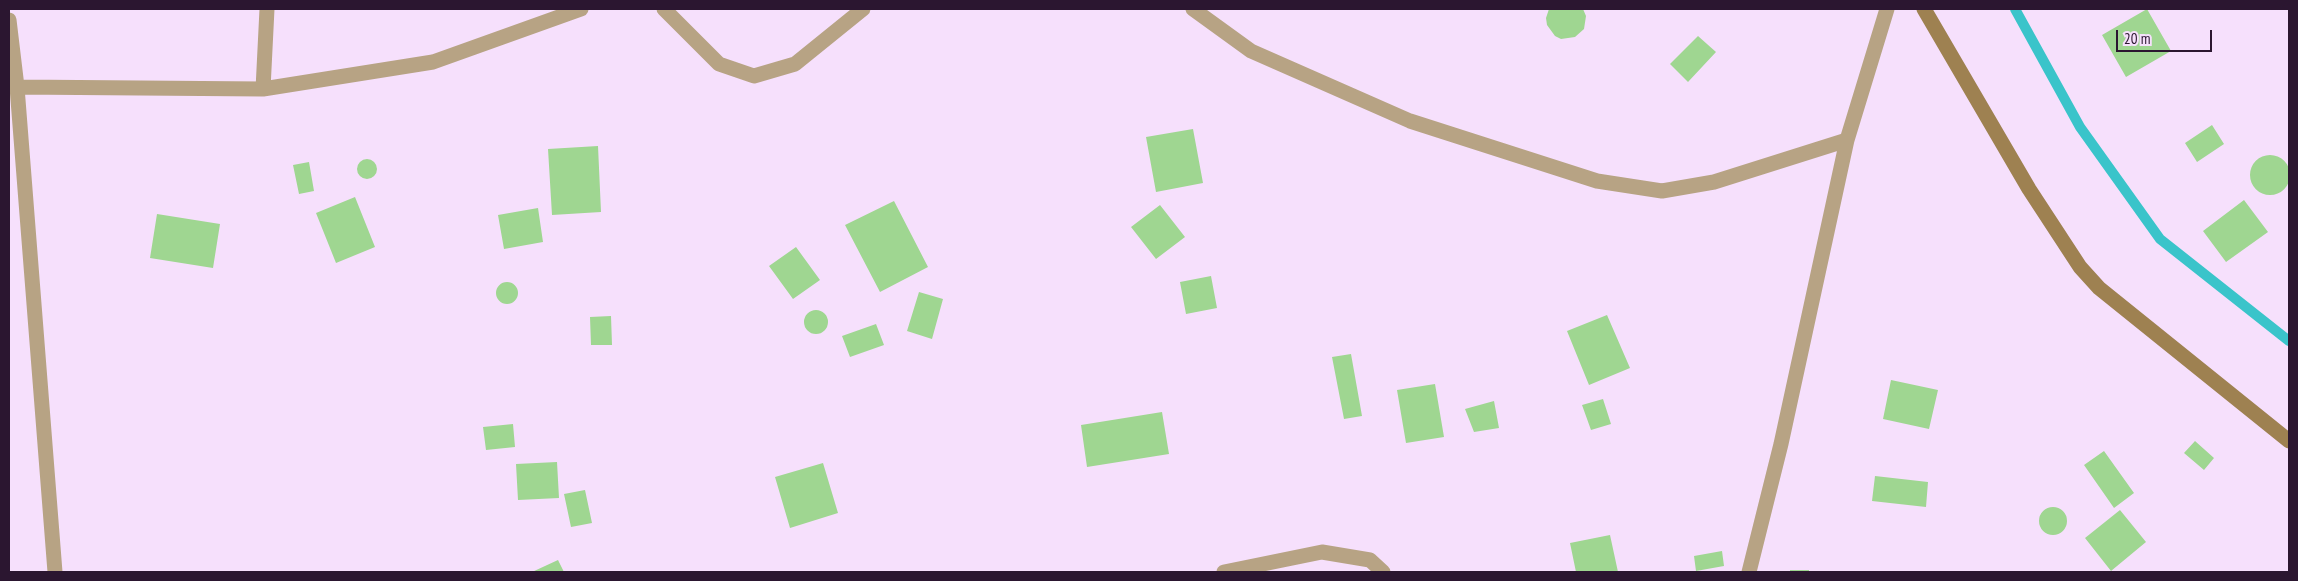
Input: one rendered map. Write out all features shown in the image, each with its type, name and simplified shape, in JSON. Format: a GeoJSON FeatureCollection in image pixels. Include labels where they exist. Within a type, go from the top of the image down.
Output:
{"type":"FeatureCollection","features":[{"type":"Feature","properties":{"kind":"street"},"geometry":{"type":"LineString","coordinates":[[263,89],[267,9]]}},
{"type":"Feature","properties":{"kind":"street"},"geometry":{"type":"LineString","coordinates":[[17,87],[263,89],[433,62],[581,9]]}},
{"type":"Feature","properties":{"kind":"street"},"geometry":{"type":"LineString","coordinates":[[664,9],[719,64],[754,76],[795,64],[863,9]]}},
{"type":"Feature","properties":{"kind":"street"},"geometry":{"type":"LineString","coordinates":[[1193,9],[1251,51],[1410,121],[1597,181],[1662,191],[1714,182],[1847,140]]}},
{"type":"Feature","properties":{"kind":"street"},"geometry":{"type":"LineString","coordinates":[[1749,572],[1781,444],[1847,140],[1887,9]]}},
{"type":"Feature","properties":{"kind":"street"},"geometry":{"type":"LineString","coordinates":[[1924,9],[2029,189],[2080,267],[2099,288],[2289,442]]}},
{"type":"Feature","properties":{"kind":"street"},"geometry":{"type":"LineString","coordinates":[[9,20],[17,87],[55,572]]}},
{"type":"Feature","properties":{"kind":"street"},"geometry":{"type":"LineString","coordinates":[[1224,572],[1322,552],[1370,560],[1383,572]]}},
{"type":"Feature","properties":{"kind":"building"},"geometry":{"type":"Polygon","coordinates":[[[1549,9],[1583,9],[1586,16],[1584,29],[1575,37],[1561,39],[1555,36],[1547,25],[1546,18],[1549,9]]]}},
{"type":"Feature","properties":{"kind":"building"},"geometry":{"type":"Polygon","coordinates":[[[2147,9],[2171,51],[2126,77],[2102,35],[2147,9]]]}},
{"type":"Feature","properties":{"kind":"building"},"geometry":{"type":"Polygon","coordinates":[[[1698,36],[1716,52],[1688,82],[1670,64],[1698,36]]]}},
{"type":"Feature","properties":{"kind":"building"},"geometry":{"type":"Polygon","coordinates":[[[2212,125],[2224,144],[2197,162],[2185,143],[2212,125]]]}},
{"type":"Feature","properties":{"kind":"building"},"geometry":{"type":"Polygon","coordinates":[[[1193,129],[1203,183],[1156,192],[1146,137],[1193,129]]]}},
{"type":"Feature","properties":{"kind":"building"},"geometry":{"type":"Polygon","coordinates":[[[598,146],[601,212],[552,215],[548,149],[598,146]]]}},
{"type":"Feature","properties":{"kind":"building"},"geometry":{"type":"Polygon","coordinates":[[[2274,155],[2281,158],[2287,164],[2290,175],[2289,183],[2281,192],[2274,195],[2266,195],[2259,192],[2251,183],[2250,171],[2253,164],[2262,156],[2274,155]]]}},
{"type":"Feature","properties":{"kind":"building"},"geometry":{"type":"Polygon","coordinates":[[[367,159],[374,162],[377,169],[374,176],[367,179],[360,176],[357,169],[360,162],[367,159]]]}},
{"type":"Feature","properties":{"kind":"building"},"geometry":{"type":"Polygon","coordinates":[[[309,162],[314,191],[299,194],[293,165],[309,162]]]}},
{"type":"Feature","properties":{"kind":"building"},"geometry":{"type":"Polygon","coordinates":[[[355,197],[375,247],[336,263],[316,213],[355,197]]]}},
{"type":"Feature","properties":{"kind":"building"},"geometry":{"type":"Polygon","coordinates":[[[2244,200],[2268,232],[2226,262],[2203,231],[2244,200]]]}},
{"type":"Feature","properties":{"kind":"building"},"geometry":{"type":"Polygon","coordinates":[[[894,201],[928,267],[880,292],[845,225],[894,201]]]}},
{"type":"Feature","properties":{"kind":"building"},"geometry":{"type":"Polygon","coordinates":[[[1160,205],[1185,237],[1156,259],[1131,227],[1160,205]]]}},
{"type":"Feature","properties":{"kind":"building"},"geometry":{"type":"Polygon","coordinates":[[[538,208],[543,242],[504,249],[498,215],[538,208]]]}},
{"type":"Feature","properties":{"kind":"building"},"geometry":{"type":"Polygon","coordinates":[[[157,214],[220,224],[213,268],[150,258],[157,214]]]}},
{"type":"Feature","properties":{"kind":"building"},"geometry":{"type":"Polygon","coordinates":[[[796,247],[820,280],[793,299],[769,266],[796,247]]]}},
{"type":"Feature","properties":{"kind":"building"},"geometry":{"type":"Polygon","coordinates":[[[1211,276],[1217,308],[1186,314],[1180,282],[1211,276]]]}},
{"type":"Feature","properties":{"kind":"building"},"geometry":{"type":"Polygon","coordinates":[[[507,282],[515,285],[518,293],[515,301],[507,304],[499,301],[496,293],[499,285],[507,282]]]}},
{"type":"Feature","properties":{"kind":"building"},"geometry":{"type":"Polygon","coordinates":[[[919,292],[943,299],[932,339],[907,331],[919,292]]]}},
{"type":"Feature","properties":{"kind":"building"},"geometry":{"type":"Polygon","coordinates":[[[816,310],[821,311],[827,317],[827,327],[821,333],[816,334],[811,333],[805,327],[804,322],[805,317],[811,311],[816,310]]]}},
{"type":"Feature","properties":{"kind":"building"},"geometry":{"type":"Polygon","coordinates":[[[1607,315],[1630,368],[1589,385],[1567,331],[1607,315]]]}},
{"type":"Feature","properties":{"kind":"building"},"geometry":{"type":"Polygon","coordinates":[[[611,316],[612,345],[591,345],[590,317],[611,316]]]}},
{"type":"Feature","properties":{"kind":"building"},"geometry":{"type":"Polygon","coordinates":[[[876,324],[884,345],[850,357],[842,336],[876,324]]]}},
{"type":"Feature","properties":{"kind":"building"},"geometry":{"type":"Polygon","coordinates":[[[1351,354],[1362,416],[1344,419],[1332,357],[1351,354]]]}},
{"type":"Feature","properties":{"kind":"building"},"geometry":{"type":"Polygon","coordinates":[[[1891,380],[1938,390],[1929,429],[1883,419],[1891,380]]]}},
{"type":"Feature","properties":{"kind":"building"},"geometry":{"type":"Polygon","coordinates":[[[1435,384],[1444,437],[1406,443],[1397,390],[1435,384]]]}},
{"type":"Feature","properties":{"kind":"building"},"geometry":{"type":"Polygon","coordinates":[[[1603,399],[1611,424],[1591,430],[1582,405],[1603,399]]]}},
{"type":"Feature","properties":{"kind":"building"},"geometry":{"type":"Polygon","coordinates":[[[1494,401],[1499,428],[1474,432],[1465,409],[1494,401]]]}},
{"type":"Feature","properties":{"kind":"building"},"geometry":{"type":"Polygon","coordinates":[[[1162,412],[1169,454],[1087,467],[1081,425],[1162,412]]]}},
{"type":"Feature","properties":{"kind":"building"},"geometry":{"type":"Polygon","coordinates":[[[513,424],[515,447],[486,450],[483,427],[513,424]]]}},
{"type":"Feature","properties":{"kind":"building"},"geometry":{"type":"Polygon","coordinates":[[[2195,441],[2214,458],[2204,470],[2184,453],[2195,441]]]}},
{"type":"Feature","properties":{"kind":"building"},"geometry":{"type":"Polygon","coordinates":[[[2104,451],[2134,493],[2114,508],[2084,465],[2104,451]]]}},
{"type":"Feature","properties":{"kind":"building"},"geometry":{"type":"Polygon","coordinates":[[[557,462],[559,498],[518,500],[516,464],[557,462]]]}},
{"type":"Feature","properties":{"kind":"building"},"geometry":{"type":"Polygon","coordinates":[[[823,463],[838,513],[790,528],[775,477],[823,463]]]}},
{"type":"Feature","properties":{"kind":"building"},"geometry":{"type":"Polygon","coordinates":[[[1875,476],[1928,482],[1926,507],[1872,501],[1875,476]]]}},
{"type":"Feature","properties":{"kind":"building"},"geometry":{"type":"Polygon","coordinates":[[[585,490],[592,523],[571,527],[564,494],[585,490]]]}},
{"type":"Feature","properties":{"kind":"building"},"geometry":{"type":"Polygon","coordinates":[[[2053,507],[2063,511],[2067,521],[2063,531],[2053,535],[2043,531],[2039,521],[2043,511],[2053,507]]]}},
{"type":"Feature","properties":{"kind":"building"},"geometry":{"type":"Polygon","coordinates":[[[2120,510],[2146,542],[2111,571],[2085,538],[2120,510]]]}},
{"type":"Feature","properties":{"kind":"building"},"geometry":{"type":"Polygon","coordinates":[[[1610,535],[1618,572],[1576,572],[1570,543],[1610,535]]]}},
{"type":"Feature","properties":{"kind":"building"},"geometry":{"type":"Polygon","coordinates":[[[1722,551],[1724,566],[1696,571],[1694,556],[1722,551]]]}},
{"type":"Feature","properties":{"kind":"building"},"geometry":{"type":"Polygon","coordinates":[[[558,560],[564,572],[532,572],[558,560]]]}},
{"type":"Feature","properties":{"kind":"building"},"geometry":{"type":"Polygon","coordinates":[[[1790,570],[1809,570],[1809,572],[1790,572],[1790,570]]]}},
{"type":"Feature","properties":{"kind":"waterway"},"geometry":{"type":"LineString","coordinates":[[2015,9],[2080,127],[2160,239],[2289,341]]}}]}
